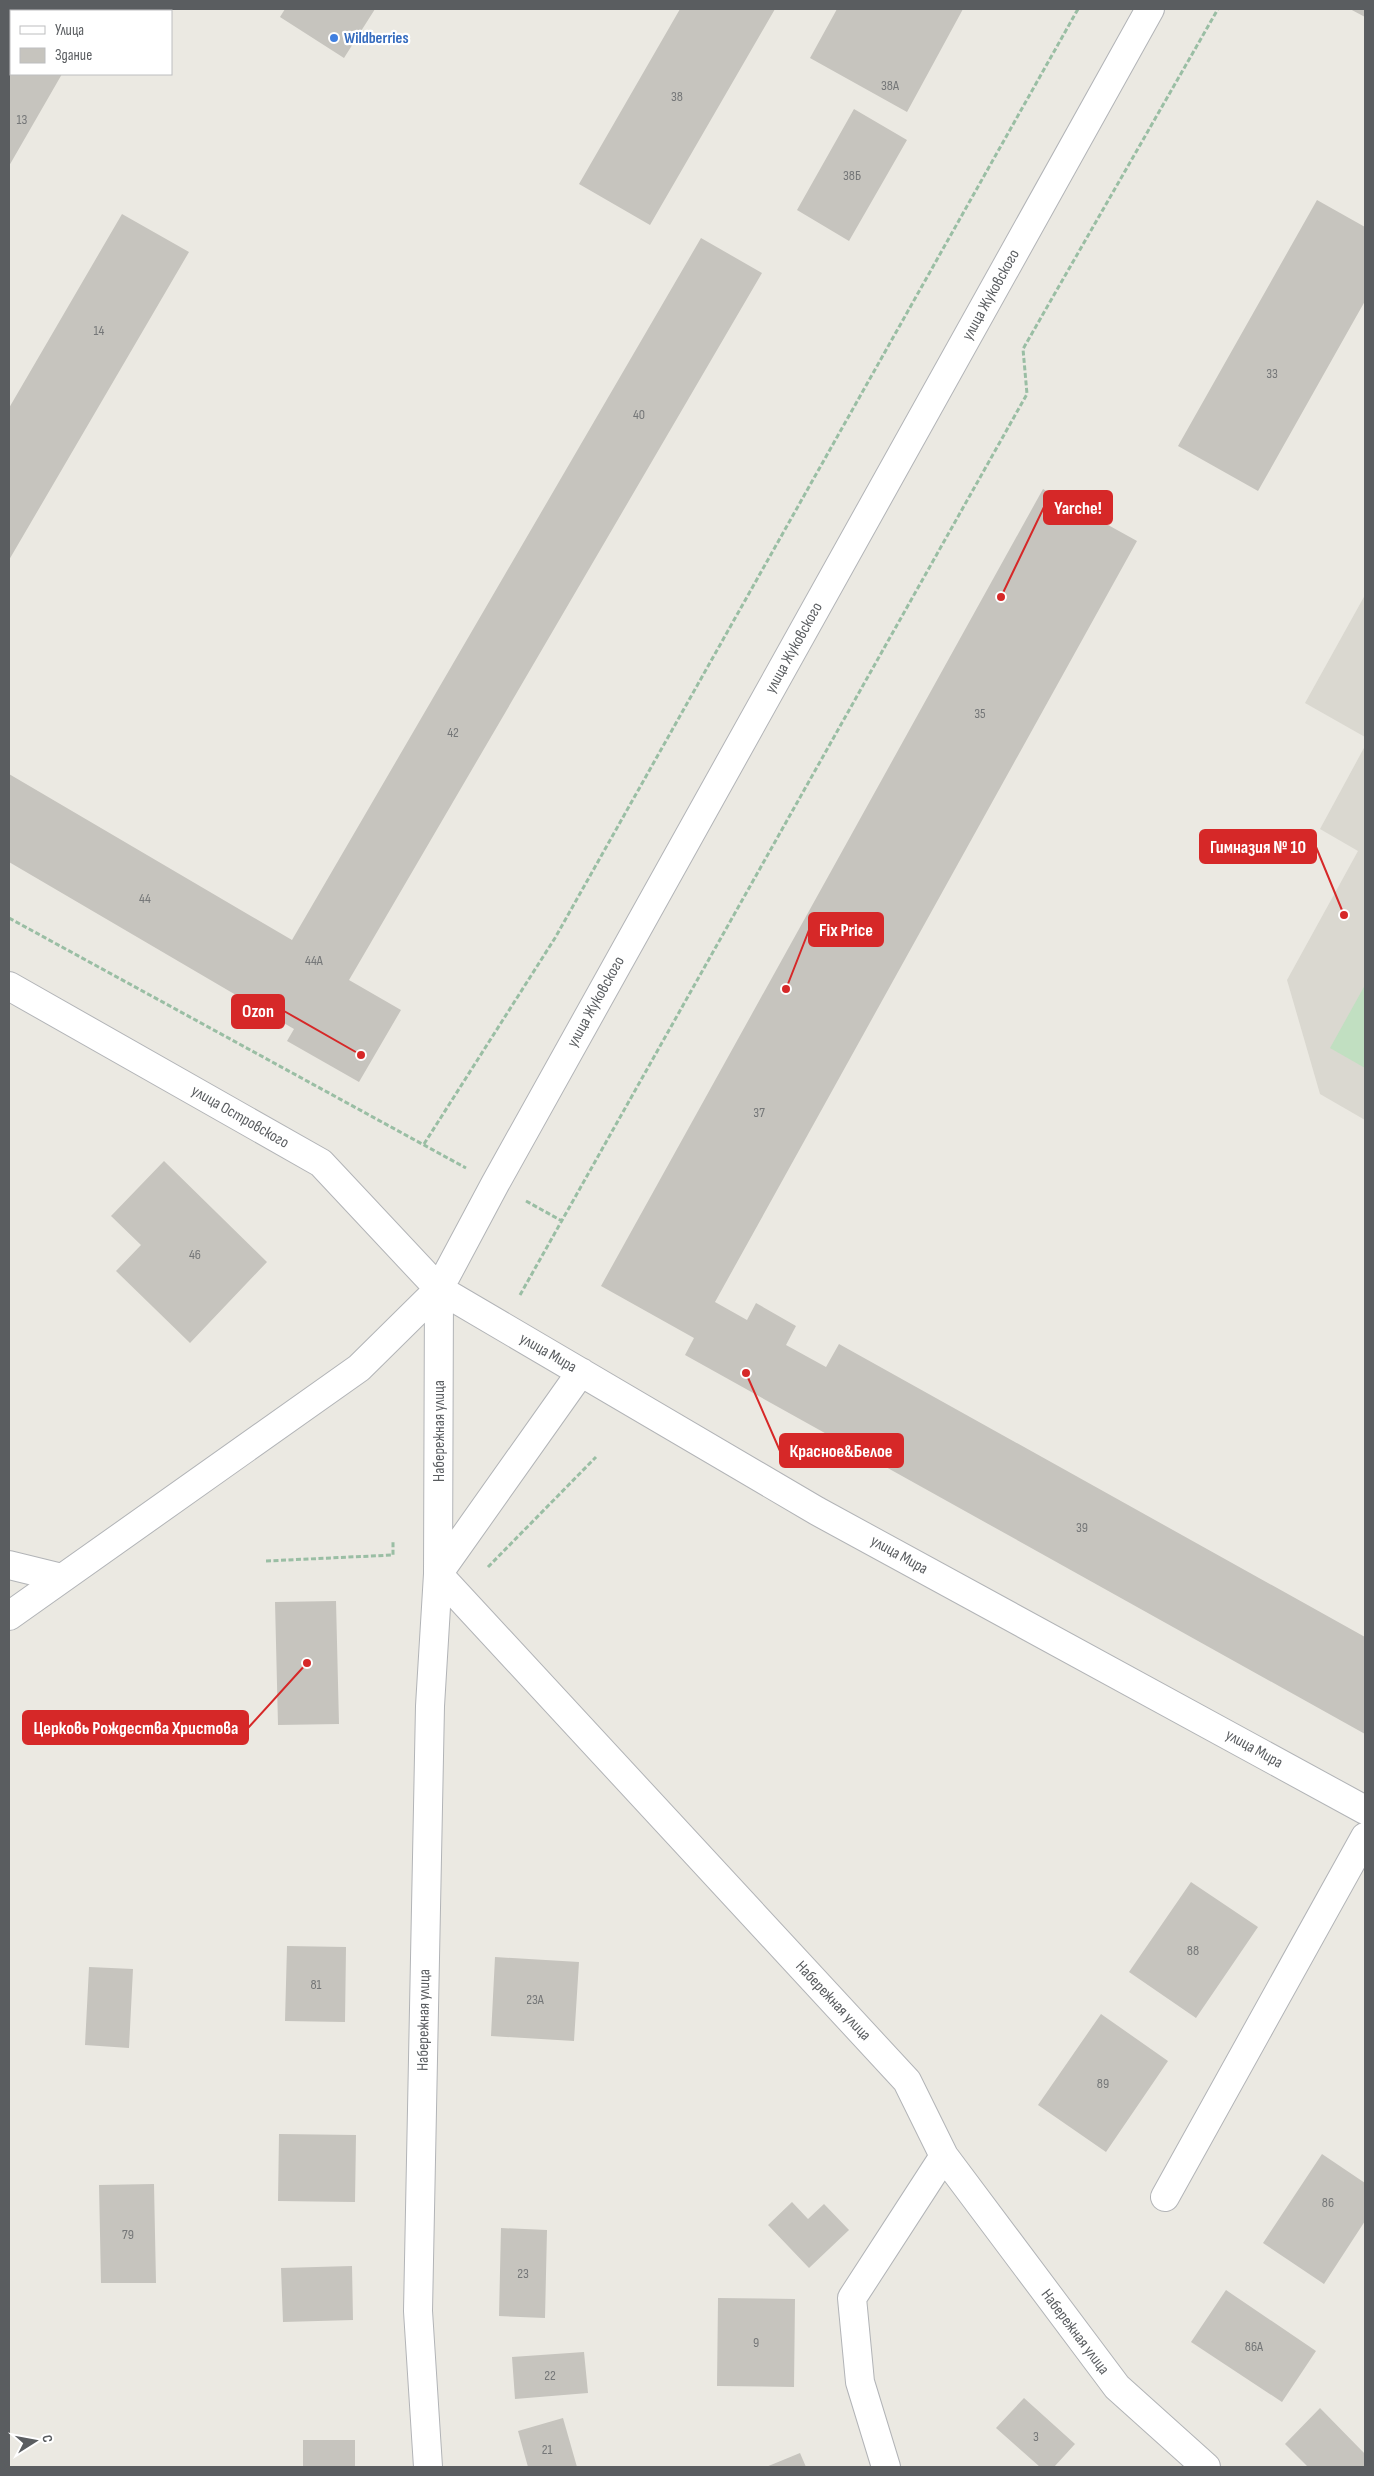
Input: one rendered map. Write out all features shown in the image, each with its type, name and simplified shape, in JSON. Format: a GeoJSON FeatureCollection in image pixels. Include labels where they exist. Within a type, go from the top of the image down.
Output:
{"type":"FeatureCollection","features":[{"type":"Feature","properties":{"kind":"street","name":"улица Жуковского"},"geometry":{"type":"LineString","coordinates":[[439,1289],[494,1184],[1150,9]]}},
{"type":"Feature","properties":{"kind":"street","name":"улица Островского"},"geometry":{"type":"LineString","coordinates":[[9,986],[321,1163],[439,1289]]}},
{"type":"Feature","properties":{"kind":"street","name":"улица Мира"},"geometry":{"type":"LineString","coordinates":[[439,1289],[817,1511],[1365,1810]]}},
{"type":"Feature","properties":{"kind":"street","name":"Набережная улица"},"geometry":{"type":"LineString","coordinates":[[428,2467],[418,2311],[430,1706],[438,1574],[439,1289]]}},
{"type":"Feature","properties":{"kind":"street"},"geometry":{"type":"LineString","coordinates":[[9,1616],[359,1368],[439,1289]]}},
{"type":"Feature","properties":{"kind":"street"},"geometry":{"type":"LineString","coordinates":[[438,1574],[581,1372]]}},
{"type":"Feature","properties":{"kind":"street"},"geometry":{"type":"LineString","coordinates":[[9,1565],[62,1578]]}},
{"type":"Feature","properties":{"kind":"street","name":"Набережная улица"},"geometry":{"type":"LineString","coordinates":[[438,1574],[906,2081],[944,2156],[1117,2387],[1206,2467]]}},
{"type":"Feature","properties":{"kind":"street"},"geometry":{"type":"LineString","coordinates":[[1165,2197],[1365,1836]]}},
{"type":"Feature","properties":{"kind":"street"},"geometry":{"type":"LineString","coordinates":[[886,2467],[860,2382],[852,2298],[944,2156]]}},
{"type":"Feature","properties":{"kind":"path"},"geometry":{"type":"LineString","coordinates":[[424,1144],[555,938],[1078,9]]}},
{"type":"Feature","properties":{"kind":"path"},"geometry":{"type":"LineString","coordinates":[[525,1302],[519,1298],[1027,394],[1023,349],[1218,9]]}},
{"type":"Feature","properties":{"kind":"path"},"geometry":{"type":"LineString","coordinates":[[9,918],[562,1221]]}},
{"type":"Feature","properties":{"kind":"path"},"geometry":{"type":"LineString","coordinates":[[485,1571],[596,1457]]}},
{"type":"Feature","properties":{"kind":"path"},"geometry":{"type":"LineString","coordinates":[[266,1561],[393,1555],[393,1542]]}},
{"type":"Feature","properties":{"kind":"shaded area"},"geometry":{"type":"Polygon","coordinates":[[[1365,595],[1365,737],[1305,703],[1365,595]]]}},
{"type":"Feature","properties":{"kind":"shaded area"},"geometry":{"type":"Polygon","coordinates":[[[1365,746],[1365,1120],[1320,1094],[1287,980],[1358,851],[1320,829],[1365,746]]]}},
{"type":"Feature","properties":{"kind":"green space"},"geometry":{"type":"Polygon","coordinates":[[[1365,985],[1365,1068],[1330,1048],[1365,985]]]}},
{"type":"Feature","properties":{"kind":"building"},"geometry":{"type":"Polygon","coordinates":[[[9,9],[100,9],[10,10],[10,75],[61,75],[9,166],[9,9]]]}},
{"type":"Feature","properties":{"kind":"building","name":"Wildberries"},"geometry":{"type":"Polygon","coordinates":[[[285,9],[375,9],[344,58],[280,17],[285,9]]]}},
{"type":"Feature","properties":{"kind":"building"},"geometry":{"type":"Polygon","coordinates":[[[680,9],[775,9],[650,225],[579,184],[680,9]]]}},
{"type":"Feature","properties":{"kind":"building"},"geometry":{"type":"Polygon","coordinates":[[[837,9],[963,9],[907,112],[810,58],[837,9]]]}},
{"type":"Feature","properties":{"kind":"building"},"geometry":{"type":"Polygon","coordinates":[[[1350,9],[1365,9],[1365,17],[1350,9]]]}},
{"type":"Feature","properties":{"kind":"building"},"geometry":{"type":"Polygon","coordinates":[[[854,109],[907,140],[849,241],[797,210],[854,109]]]}},
{"type":"Feature","properties":{"kind":"building"},"geometry":{"type":"Polygon","coordinates":[[[1317,200],[1365,227],[1365,301],[1258,491],[1178,446],[1317,200]]]}},
{"type":"Feature","properties":{"kind":"building"},"geometry":{"type":"Polygon","coordinates":[[[122,214],[189,252],[9,560],[9,408],[122,214]]]}},
{"type":"Feature","properties":{"kind":"building"},"geometry":{"type":"Polygon","coordinates":[[[701,238],[762,273],[349,980],[401,1010],[359,1082],[287,1041],[294,1029],[9,862],[9,774],[292,940],[701,238]]]}},
{"type":"Feature","properties":{"kind":"building"},"geometry":{"type":"Polygon","coordinates":[[[1043,489],[1137,541],[715,1302],[747,1320],[756,1303],[796,1326],[786,1345],[826,1367],[839,1344],[1365,1637],[1365,1734],[685,1355],[694,1338],[601,1286],[1043,489]]]}},
{"type":"Feature","properties":{"kind":"building"},"geometry":{"type":"Polygon","coordinates":[[[164,1161],[267,1262],[190,1343],[116,1271],[141,1245],[111,1216],[164,1161]]]}},
{"type":"Feature","properties":{"kind":"building"},"geometry":{"type":"Polygon","coordinates":[[[336,1601],[339,1724],[278,1725],[275,1602],[336,1601]]]}},
{"type":"Feature","properties":{"kind":"building"},"geometry":{"type":"Polygon","coordinates":[[[1191,1882],[1258,1927],[1196,2018],[1129,1972],[1191,1882]]]}},
{"type":"Feature","properties":{"kind":"building"},"geometry":{"type":"Polygon","coordinates":[[[287,1946],[346,1947],[345,2022],[285,2021],[287,1946]]]}},
{"type":"Feature","properties":{"kind":"building"},"geometry":{"type":"Polygon","coordinates":[[[495,1957],[579,1962],[574,2041],[491,2036],[495,1957]]]}},
{"type":"Feature","properties":{"kind":"building"},"geometry":{"type":"Polygon","coordinates":[[[89,1967],[133,1969],[129,2048],[85,2045],[89,1967]]]}},
{"type":"Feature","properties":{"kind":"building"},"geometry":{"type":"Polygon","coordinates":[[[1101,2014],[1168,2061],[1106,2152],[1038,2105],[1101,2014]]]}},
{"type":"Feature","properties":{"kind":"building"},"geometry":{"type":"Polygon","coordinates":[[[279,2134],[356,2135],[355,2202],[278,2201],[279,2134]]]}},
{"type":"Feature","properties":{"kind":"building"},"geometry":{"type":"Polygon","coordinates":[[[1322,2154],[1365,2183],[1365,2221],[1324,2284],[1263,2243],[1322,2154]]]}},
{"type":"Feature","properties":{"kind":"building"},"geometry":{"type":"Polygon","coordinates":[[[154,2184],[156,2283],[101,2283],[99,2185],[154,2184]]]}},
{"type":"Feature","properties":{"kind":"building"},"geometry":{"type":"Polygon","coordinates":[[[792,2202],[808,2219],[824,2204],[849,2230],[809,2268],[768,2225],[792,2202]]]}},
{"type":"Feature","properties":{"kind":"building"},"geometry":{"type":"Polygon","coordinates":[[[501,2228],[547,2230],[545,2318],[499,2316],[501,2228]]]}},
{"type":"Feature","properties":{"kind":"building"},"geometry":{"type":"Polygon","coordinates":[[[352,2266],[353,2320],[283,2322],[281,2268],[352,2266]]]}},
{"type":"Feature","properties":{"kind":"building"},"geometry":{"type":"Polygon","coordinates":[[[1226,2290],[1316,2351],[1282,2402],[1191,2342],[1226,2290]]]}},
{"type":"Feature","properties":{"kind":"building"},"geometry":{"type":"Polygon","coordinates":[[[718,2298],[795,2299],[794,2387],[717,2386],[718,2298]]]}},
{"type":"Feature","properties":{"kind":"building"},"geometry":{"type":"Polygon","coordinates":[[[584,2352],[588,2393],[515,2399],[512,2357],[584,2352]]]}},
{"type":"Feature","properties":{"kind":"building"},"geometry":{"type":"Polygon","coordinates":[[[1024,2398],[1075,2444],[1054,2467],[1040,2467],[996,2428],[1024,2398]]]}},
{"type":"Feature","properties":{"kind":"building"},"geometry":{"type":"Polygon","coordinates":[[[1320,2408],[1365,2454],[1365,2467],[1308,2467],[1285,2444],[1320,2408]]]}},
{"type":"Feature","properties":{"kind":"building"},"geometry":{"type":"Polygon","coordinates":[[[563,2418],[577,2467],[528,2467],[518,2431],[563,2418]]]}},
{"type":"Feature","properties":{"kind":"building"},"geometry":{"type":"Polygon","coordinates":[[[303,2440],[355,2440],[355,2467],[303,2467],[303,2440]]]}},
{"type":"Feature","properties":{"kind":"building"},"geometry":{"type":"Polygon","coordinates":[[[800,2453],[806,2467],[766,2467],[800,2453]]]}},
{"type":"Feature","properties":{"kind":"place","name":"Wildberries"},"geometry":{"type":"Point","coordinates":[334,38]}},
{"type":"Feature","properties":{"kind":"place","name":"Yarche!"},"geometry":{"type":"Point","coordinates":[1001,597]}},
{"type":"Feature","properties":{"kind":"place","name":"Гимназия № 10"},"geometry":{"type":"Point","coordinates":[1344,915]}},
{"type":"Feature","properties":{"kind":"place","name":"Fix Price"},"geometry":{"type":"Point","coordinates":[786,989]}},
{"type":"Feature","properties":{"kind":"place","name":"Ozon"},"geometry":{"type":"Point","coordinates":[361,1055]}},
{"type":"Feature","properties":{"kind":"place","name":"Красное&Белое"},"geometry":{"type":"Point","coordinates":[746,1373]}},
{"type":"Feature","properties":{"kind":"place","name":"Церковь Рождества Христова"},"geometry":{"type":"Point","coordinates":[307,1663]}}]}
